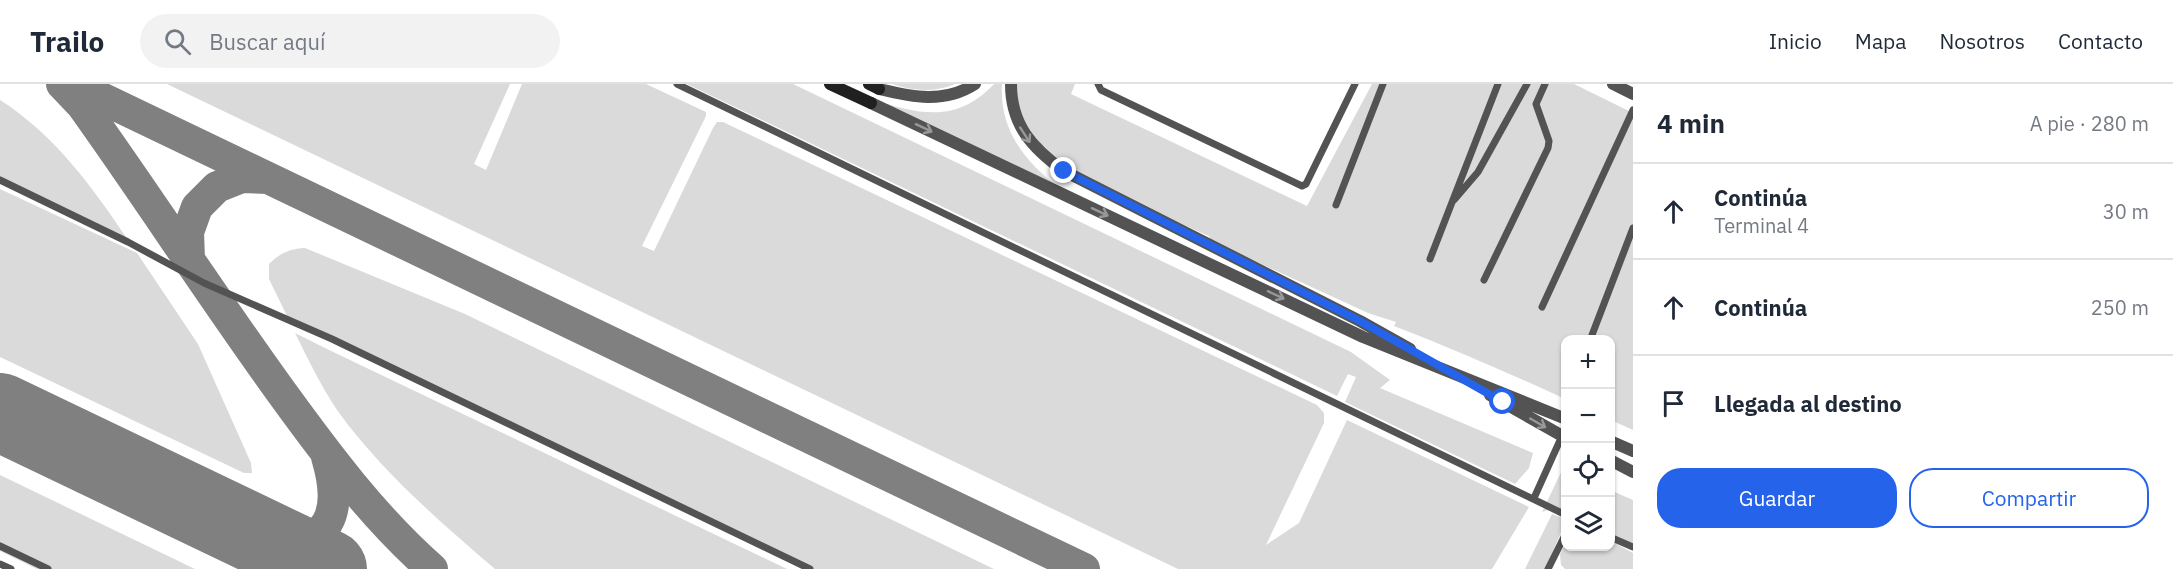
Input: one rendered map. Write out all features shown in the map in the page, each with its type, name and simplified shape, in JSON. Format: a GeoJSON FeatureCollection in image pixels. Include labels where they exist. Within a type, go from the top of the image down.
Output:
{"type":"FeatureCollection","features":[{"type":"Feature","properties":{"kind":"main road"},"geometry":{"type":"LineString","coordinates":[[831,84],[871,103]]}},
{"type":"Feature","properties":{"kind":"street"},"geometry":{"type":"LineString","coordinates":[[874,86],[926,98],[955,94],[975,84]]}},
{"type":"Feature","properties":{"kind":"street"},"geometry":{"type":"LineString","coordinates":[[1011,84],[1015,118],[1022,132],[1038,151],[1064,171],[1360,321],[1561,432]]}},
{"type":"Feature","properties":{"kind":"street"},"geometry":{"type":"LineString","coordinates":[[1613,84],[1633,94]]}},
{"type":"Feature","properties":{"kind":"street"},"geometry":{"type":"LineString","coordinates":[[871,103],[1363,337],[1561,417]]}},
{"type":"Feature","properties":{"kind":"street"},"geometry":{"type":"LineString","coordinates":[[1615,443],[1633,451]]}},
{"type":"Feature","properties":{"kind":"street"},"geometry":{"type":"LineString","coordinates":[[1615,462],[1633,472]]}},
{"type":"Feature","properties":{"kind":"lane"},"geometry":{"type":"LineString","coordinates":[[677,84],[1561,512]]}},
{"type":"Feature","properties":{"kind":"lane"},"geometry":{"type":"LineString","coordinates":[[1098,84],[1101,90],[1302,186],[1306,184],[1355,84]]}},
{"type":"Feature","properties":{"kind":"lane"},"geometry":{"type":"LineString","coordinates":[[1336,205],[1383,84]]}},
{"type":"Feature","properties":{"kind":"lane"},"geometry":{"type":"LineString","coordinates":[[1430,259],[1498,84]]}},
{"type":"Feature","properties":{"kind":"lane"},"geometry":{"type":"LineString","coordinates":[[1450,204],[1478,172],[1527,84]]}},
{"type":"Feature","properties":{"kind":"lane"},"geometry":{"type":"LineString","coordinates":[[1484,280],[1548,148],[1536,104],[1545,84]]}},
{"type":"Feature","properties":{"kind":"lane"},"geometry":{"type":"LineString","coordinates":[[1542,307],[1633,110]]}},
{"type":"Feature","properties":{"kind":"lane"},"geometry":{"type":"LineString","coordinates":[[0,180],[128,242],[204,283],[332,339],[810,569]]}},
{"type":"Feature","properties":{"kind":"lane"},"geometry":{"type":"LineString","coordinates":[[1592,335],[1633,228]]}},
{"type":"Feature","properties":{"kind":"lane"},"geometry":{"type":"LineString","coordinates":[[1623,254],[1633,249]]}},
{"type":"Feature","properties":{"kind":"lane"},"geometry":{"type":"LineString","coordinates":[[1534,498],[1561,440]]}},
{"type":"Feature","properties":{"kind":"lane"},"geometry":{"type":"LineString","coordinates":[[1615,539],[1633,548]]}},
{"type":"Feature","properties":{"kind":"lane"},"geometry":{"type":"LineString","coordinates":[[1559,569],[1549,567],[1561,543]]}},
{"type":"Feature","properties":{"kind":"lane"},"geometry":{"type":"LineString","coordinates":[[0,546],[48,569]]}},
{"type":"Feature","properties":{"kind":"lane"},"geometry":{"type":"LineString","coordinates":[[0,564],[11,569]]}},
{"type":"Feature","properties":{"kind":"shaded area"},"geometry":{"type":"Polygon","coordinates":[[[167,84],[510,84],[474,164],[486,170],[522,84],[646,84],[706,112],[706,116],[642,246],[654,251],[713,128],[717,122],[723,122],[1317,405],[1324,413],[1324,423],[1266,545],[1299,523],[1347,420],[1529,507],[1492,569],[1178,569],[167,84]]]}},
{"type":"Feature","properties":{"kind":"shaded area"},"geometry":{"type":"Polygon","coordinates":[[[687,84],[793,84],[1351,352],[1390,380],[1380,388],[1533,453],[1529,468],[1515,484],[1345,402],[1356,377],[1348,374],[1337,396],[687,84]]]}},
{"type":"Feature","properties":{"kind":"shaded area"},"geometry":{"type":"Polygon","coordinates":[[[892,84],[955,84],[939,89],[924,90],[892,84]]]}},
{"type":"Feature","properties":{"kind":"shaded area"},"geometry":{"type":"Polygon","coordinates":[[[994,84],[1002,84],[1005,117],[1017,144],[1037,169],[1062,190],[874,100],[923,112],[938,112],[966,105],[994,84]]]}},
{"type":"Feature","properties":{"kind":"shaded area"},"geometry":{"type":"Polygon","coordinates":[[[1015,84],[1075,84],[1071,94],[1307,206],[1372,84],[1574,84],[1633,113],[1633,430],[1615,422],[1615,335],[1561,335],[1561,397],[1481,361],[1394,326],[1396,322],[1368,313],[1211,241],[1209,236],[1065,168],[1035,144],[1023,123],[1015,84]]]}},
{"type":"Feature","properties":{"kind":"shaded area"},"geometry":{"type":"Polygon","coordinates":[[[0,100],[38,129],[72,164],[128,240],[0,181],[0,100]]]}},
{"type":"Feature","properties":{"kind":"shaded area"},"geometry":{"type":"Polygon","coordinates":[[[0,189],[137,253],[198,344],[251,463],[252,473],[244,473],[0,357],[0,189]]]}},
{"type":"Feature","properties":{"kind":"shaded area"},"geometry":{"type":"Polygon","coordinates":[[[305,248],[465,314],[994,569],[814,569],[287,316],[269,279],[269,264],[285,252],[305,248]]]}},
{"type":"Feature","properties":{"kind":"shaded area"},"geometry":{"type":"Polygon","coordinates":[[[295,333],[787,569],[495,569],[411,494],[354,432],[326,392],[295,333]]]}},
{"type":"Feature","properties":{"kind":"shaded area"},"geometry":{"type":"Polygon","coordinates":[[[1561,472],[1561,512],[1548,510],[1542,512],[1561,472]]]}},
{"type":"Feature","properties":{"kind":"shaded area"},"geometry":{"type":"Polygon","coordinates":[[[0,475],[195,569],[37,569],[0,551],[0,475]]]}},
{"type":"Feature","properties":{"kind":"shaded area"},"geometry":{"type":"Polygon","coordinates":[[[1615,492],[1633,500],[1633,544],[1615,535],[1615,492]]]}},
{"type":"Feature","properties":{"kind":"shaded area"},"geometry":{"type":"Polygon","coordinates":[[[1552,514],[1561,517],[1561,532],[1545,569],[1525,569],[1552,514]]]}},
{"type":"Feature","properties":{"kind":"shaded area"},"geometry":{"type":"Polygon","coordinates":[[[1615,543],[1633,553],[1633,569],[1565,569],[1561,565],[1562,551],[1615,551],[1615,543]]]}},
{"type":"Feature","properties":{"kind":"taxiway"},"geometry":{"type":"LineString","coordinates":[[62,84],[82,105],[256,357],[316,439],[390,529],[432,569]]}},
{"type":"Feature","properties":{"kind":"taxiway"},"geometry":{"type":"LineString","coordinates":[[72,84],[1084,569]]}},
{"type":"Feature","properties":{"kind":"taxiway"},"geometry":{"type":"LineString","coordinates":[[189,259],[188,232],[197,207],[217,187],[242,177],[268,178]]}},
{"type":"Feature","properties":{"kind":"taxiway"},"geometry":{"type":"LineString","coordinates":[[267,540],[289,542],[306,539],[319,532],[327,522],[332,510],[334,494],[327,457]]}},
{"type":"Feature","properties":{"kind":"runway"},"geometry":{"type":"LineString","coordinates":[[0,412],[328,569]]}},
{"type":"Feature","properties":{"kind":"route"},"geometry":{"type":"LineString","coordinates":[[1064,171],[1360,321],[1503,402]]}}]}
